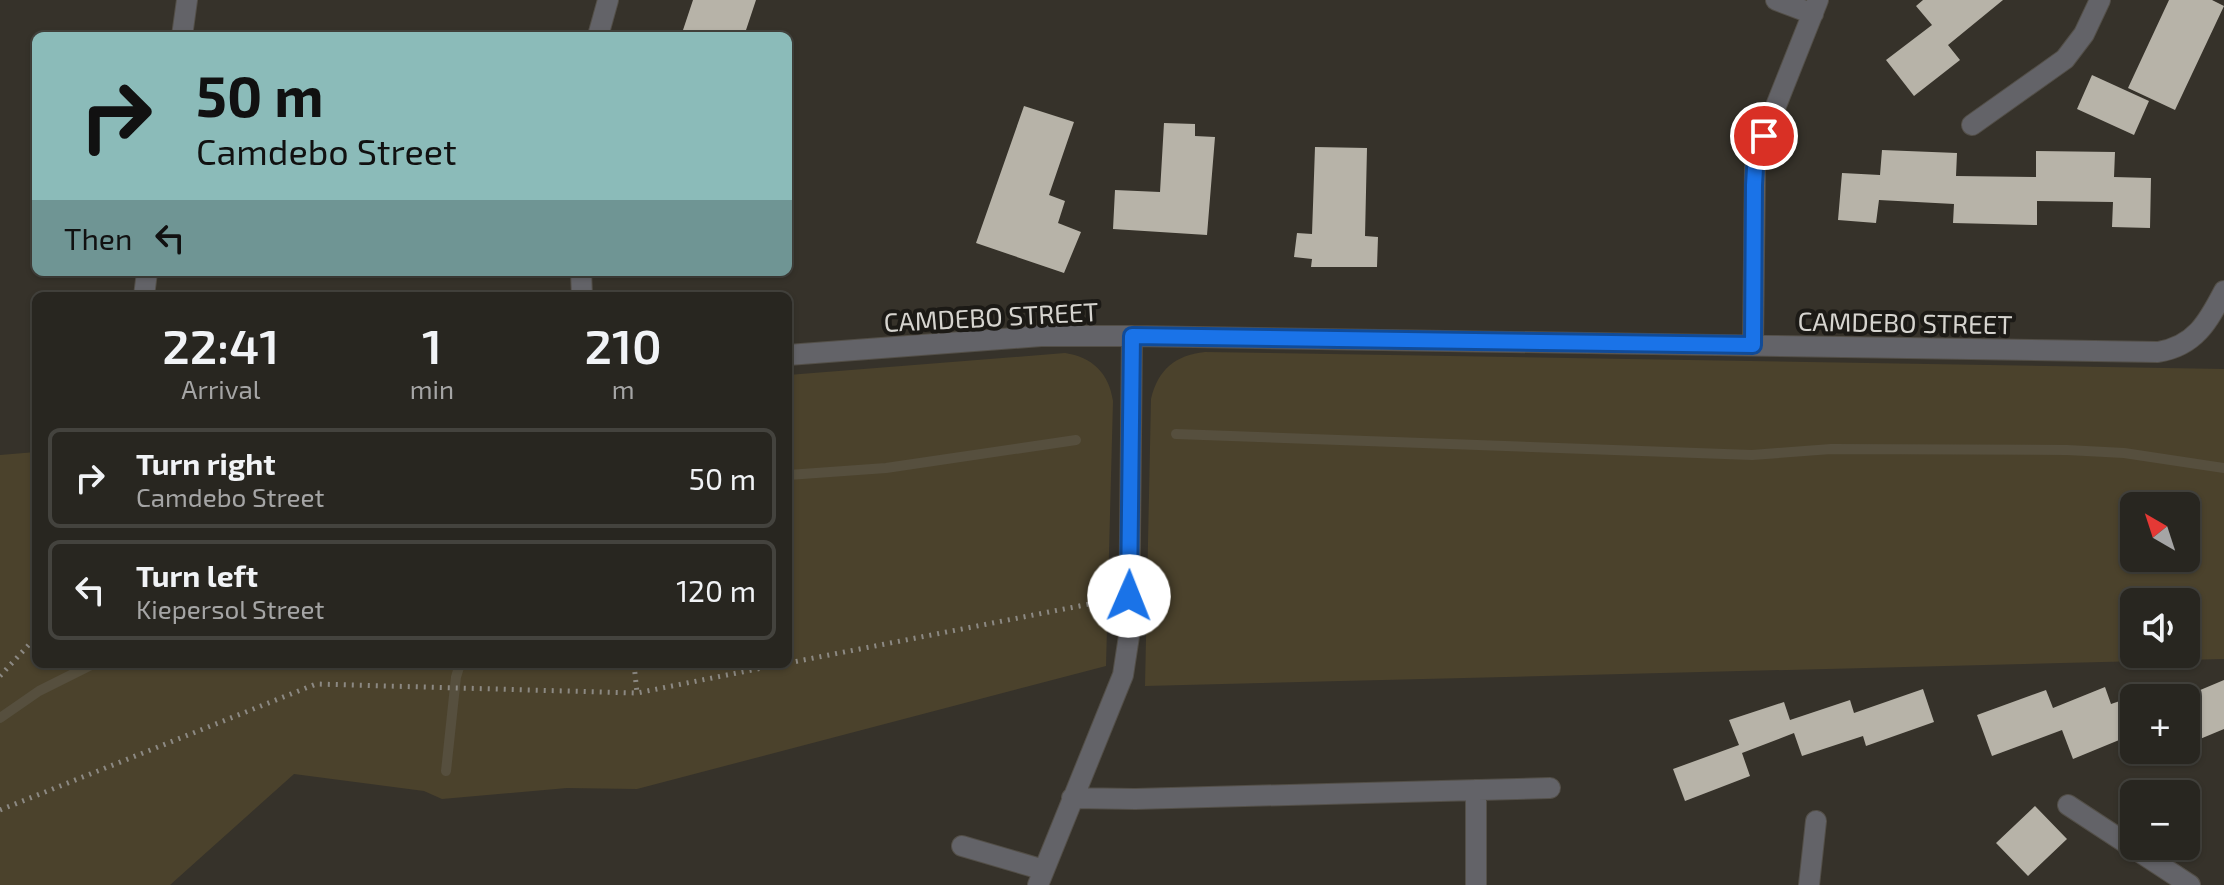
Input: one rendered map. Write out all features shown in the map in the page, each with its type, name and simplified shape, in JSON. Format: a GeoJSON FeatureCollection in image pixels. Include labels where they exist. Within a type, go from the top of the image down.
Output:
{"type":"FeatureCollection","features":[{"type":"Feature","properties":{"kind":"street"},"geometry":{"type":"LineString","coordinates":[[183,32],[187,0]]}},
{"type":"Feature","properties":{"kind":"street"},"geometry":{"type":"LineString","coordinates":[[599,32],[608,0]]}},
{"type":"Feature","properties":{"kind":"street"},"geometry":{"type":"LineString","coordinates":[[1753,345],[1755,168],[1764,136],[1815,7],[1776,0]]}},
{"type":"Feature","properties":{"kind":"street"},"geometry":{"type":"LineString","coordinates":[[1972,125],[2065,59],[2084,34],[2100,0]]}},
{"type":"Feature","properties":{"kind":"street","name":"CAMDEBO STREET"},"geometry":{"type":"LineString","coordinates":[[792,355],[1041,336],[2158,352],[2192,340],[2205,327],[2224,291]]}},
{"type":"Feature","properties":{"kind":"street"},"geometry":{"type":"LineString","coordinates":[[962,846],[1041,878],[1123,675],[1129,636],[1132,336]]}},
{"type":"Feature","properties":{"kind":"street"},"geometry":{"type":"LineString","coordinates":[[1072,798],[1550,788]]}},
{"type":"Feature","properties":{"kind":"street"},"geometry":{"type":"LineString","coordinates":[[1476,790],[1476,885]]}},
{"type":"Feature","properties":{"kind":"street"},"geometry":{"type":"LineString","coordinates":[[2068,805],[2190,885]]}},
{"type":"Feature","properties":{"kind":"street"},"geometry":{"type":"LineString","coordinates":[[1809,885],[1816,821]]}},
{"type":"Feature","properties":{"kind":"path"},"geometry":{"type":"LineString","coordinates":[[792,662],[1129,596]]}},
{"type":"Feature","properties":{"kind":"path"},"geometry":{"type":"LineString","coordinates":[[0,676],[32,641]]}},
{"type":"Feature","properties":{"kind":"path"},"geometry":{"type":"LineString","coordinates":[[634,668],[637,693]]}},
{"type":"Feature","properties":{"kind":"path"},"geometry":{"type":"LineString","coordinates":[[0,810],[316,684],[637,693],[762,668]]}},
{"type":"Feature","properties":{"kind":"shaded area"},"geometry":{"type":"Polygon","coordinates":[[[1205,352],[2224,369],[2224,659],[2200,660],[2200,588],[2120,588],[2120,662],[1145,686],[1151,399],[1163,372],[1185,357],[1205,352]]]}},
{"type":"Feature","properties":{"kind":"shaded area"},"geometry":{"type":"Polygon","coordinates":[[[1065,353],[1083,358],[1098,368],[1108,382],[1113,401],[1106,666],[637,789],[567,788],[442,799],[424,791],[294,774],[170,885],[0,885],[0,455],[32,452],[32,668],[792,668],[792,375],[1065,353]]]}},
{"type":"Feature","properties":{"kind":"building"},"geometry":{"type":"Polygon","coordinates":[[[693,0],[756,0],[745,32],[682,32],[693,0]]]}},
{"type":"Feature","properties":{"kind":"building"},"geometry":{"type":"Polygon","coordinates":[[[1923,0],[2003,0],[1948,45],[1960,60],[1914,96],[1886,60],[1932,25],[1916,6],[1923,0]]]}},
{"type":"Feature","properties":{"kind":"building"},"geometry":{"type":"Polygon","coordinates":[[[2169,0],[2212,0],[2224,6],[2175,110],[2128,88],[2169,0]]]}},
{"type":"Feature","properties":{"kind":"building"},"geometry":{"type":"Polygon","coordinates":[[[2092,75],[2149,101],[2134,135],[2077,109],[2092,75]]]}},
{"type":"Feature","properties":{"kind":"building"},"geometry":{"type":"Polygon","coordinates":[[[1024,106],[1074,122],[1049,195],[1065,201],[1058,223],[1081,232],[1064,273],[976,243],[1024,106]]]}},
{"type":"Feature","properties":{"kind":"building"},"geometry":{"type":"Polygon","coordinates":[[[1164,123],[1195,124],[1195,136],[1215,137],[1207,235],[1113,229],[1115,190],[1160,192],[1164,123]]]}},
{"type":"Feature","properties":{"kind":"building"},"geometry":{"type":"Polygon","coordinates":[[[1315,147],[1367,148],[1365,236],[1378,237],[1377,267],[1311,267],[1312,259],[1294,257],[1297,233],[1312,234],[1315,147]]]}},
{"type":"Feature","properties":{"kind":"building"},"geometry":{"type":"Polygon","coordinates":[[[1882,150],[1957,153],[1956,176],[2036,177],[2036,151],[2115,152],[2114,177],[2151,178],[2150,228],[2112,227],[2113,202],[2037,201],[2037,225],[1953,223],[1954,204],[1879,200],[1876,223],[1838,220],[1842,173],[1880,175],[1882,150]]]}},
{"type":"Feature","properties":{"kind":"building"},"geometry":{"type":"Polygon","coordinates":[[[2224,680],[2224,729],[2200,739],[2200,690],[2224,680]]]}},
{"type":"Feature","properties":{"kind":"building"},"geometry":{"type":"Polygon","coordinates":[[[2105,687],[2111,704],[2120,701],[2120,740],[2073,759],[2062,730],[1992,756],[1977,715],[2046,690],[2053,708],[2105,687]]]}},
{"type":"Feature","properties":{"kind":"building"},"geometry":{"type":"Polygon","coordinates":[[[1923,689],[1934,722],[1866,746],[1863,736],[1802,756],[1794,733],[1742,753],[1750,776],[1685,801],[1673,769],[1739,745],[1729,720],[1784,702],[1790,720],[1850,700],[1854,713],[1923,689]]]}},
{"type":"Feature","properties":{"kind":"building"},"geometry":{"type":"Polygon","coordinates":[[[2035,806],[2067,839],[2028,876],[1996,843],[2035,806]]]}},
{"type":"Feature","properties":{"kind":"waterway"},"geometry":{"type":"LineString","coordinates":[[1176,434],[1752,455],[1831,449],[2067,450],[2124,453],[2224,468]]}},
{"type":"Feature","properties":{"kind":"waterway"},"geometry":{"type":"LineString","coordinates":[[792,475],[886,468],[1076,440]]}},
{"type":"Feature","properties":{"kind":"waterway"},"geometry":{"type":"LineString","coordinates":[[0,718],[39,691],[85,668]]}},
{"type":"Feature","properties":{"kind":"waterway"},"geometry":{"type":"LineString","coordinates":[[446,771],[459,668]]}},
{"type":"Feature","properties":{"kind":"route"},"geometry":{"type":"LineString","coordinates":[[1129,596],[1132,336],[1753,345],[1754,185],[1755,168],[1764,136]]}}]}
